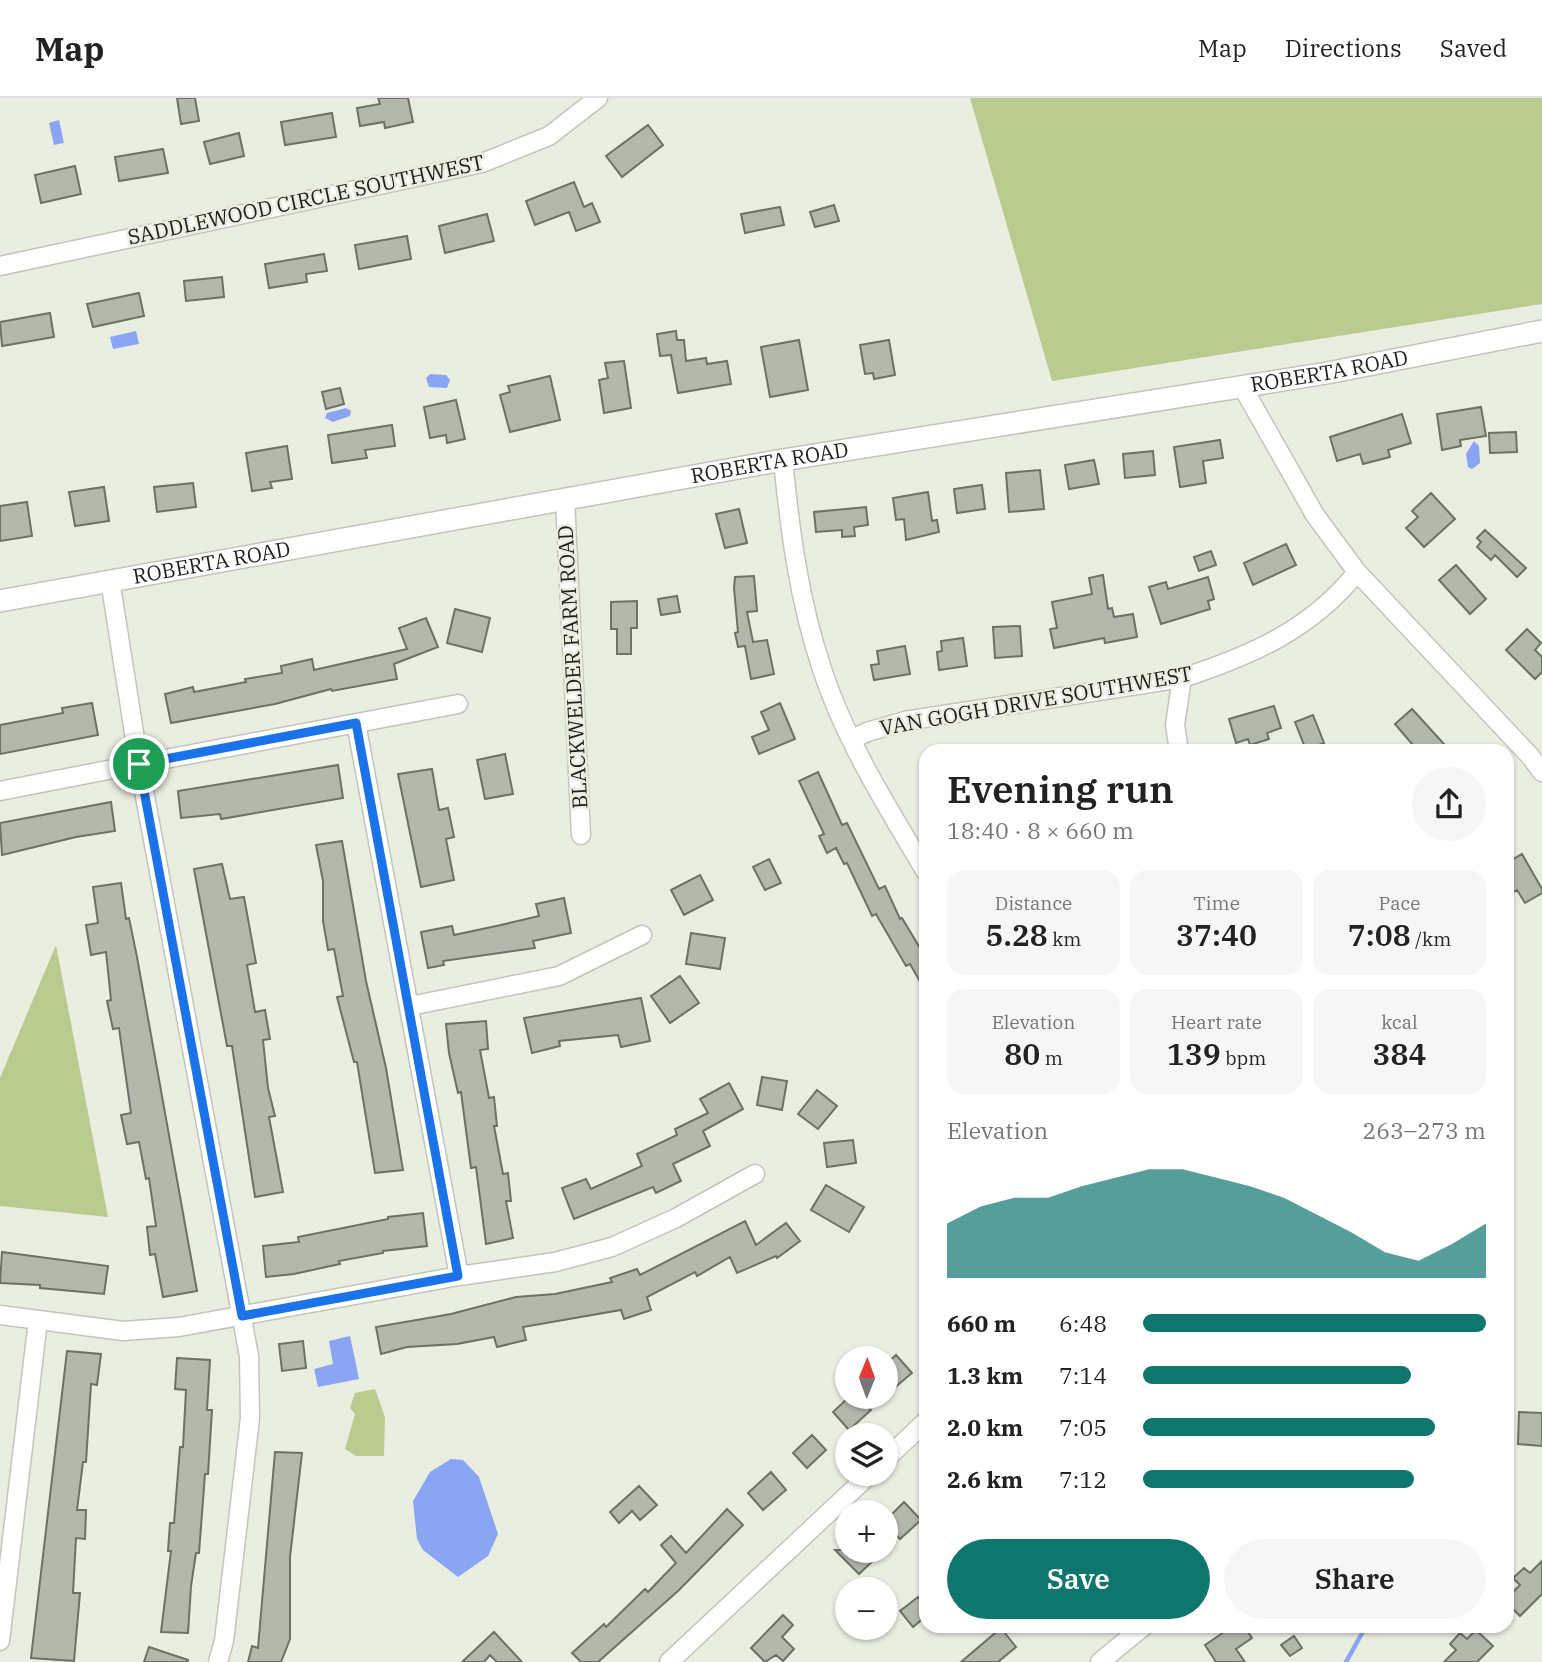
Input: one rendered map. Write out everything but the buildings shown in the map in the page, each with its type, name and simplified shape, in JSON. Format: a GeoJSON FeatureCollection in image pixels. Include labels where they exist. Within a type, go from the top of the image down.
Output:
{"type":"FeatureCollection","features":[{"type":"Feature","properties":{"kind":"street","name":"SADDLEWOOD CIRCLE SOUTHWEST"},"geometry":{"type":"LineString","coordinates":[[0,266],[482,163],[549,136],[598,98]]}},
{"type":"Feature","properties":{"kind":"street","name":"ROBERTA ROAD"},"geometry":{"type":"LineString","coordinates":[[0,601],[783,460],[1327,373],[1542,331]]}},
{"type":"Feature","properties":{"kind":"street"},"geometry":{"type":"LineString","coordinates":[[1242,386],[1315,515],[1357,572],[1542,772]]}},
{"type":"Feature","properties":{"kind":"street"},"geometry":{"type":"LineString","coordinates":[[783,460],[790,531],[807,617],[822,670],[853,739],[919,859]]}},
{"type":"Feature","properties":{"kind":"street","name":"BLACKWELDER FARM ROAD"},"geometry":{"type":"LineString","coordinates":[[565,499],[581,835]]}},
{"type":"Feature","properties":{"kind":"street","name":"VAN GOGH DRIVE SOUTHWEST"},"geometry":{"type":"LineString","coordinates":[[853,739],[905,721],[1182,678],[1265,648],[1293,632],[1328,605],[1357,572]]}},
{"type":"Feature","properties":{"kind":"street"},"geometry":{"type":"LineString","coordinates":[[110,580],[139,764],[249,1356],[250,1418],[224,1641],[218,1662]]}},
{"type":"Feature","properties":{"kind":"street"},"geometry":{"type":"LineString","coordinates":[[1178,744],[1175,725],[1182,678]]}},
{"type":"Feature","properties":{"kind":"street"},"geometry":{"type":"LineString","coordinates":[[0,791],[458,704]]}},
{"type":"Feature","properties":{"kind":"street"},"geometry":{"type":"LineString","coordinates":[[356,723],[458,1276]]}},
{"type":"Feature","properties":{"kind":"street"},"geometry":{"type":"LineString","coordinates":[[410,1006],[559,976],[642,935]]}},
{"type":"Feature","properties":{"kind":"street"},"geometry":{"type":"LineString","coordinates":[[0,1315],[122,1331],[179,1327],[458,1276],[555,1262],[612,1247],[676,1218],[755,1174]]}},
{"type":"Feature","properties":{"kind":"street"},"geometry":{"type":"LineString","coordinates":[[0,1641],[38,1320]]}},
{"type":"Feature","properties":{"kind":"street"},"geometry":{"type":"LineString","coordinates":[[898,1448],[919,1428]]}},
{"type":"Feature","properties":{"kind":"street"},"geometry":{"type":"LineString","coordinates":[[669,1662],[857,1486]]}},
{"type":"Feature","properties":{"kind":"street"},"geometry":{"type":"LineString","coordinates":[[1100,1662],[1135,1633]]}},
{"type":"Feature","properties":{"kind":"green space"},"geometry":{"type":"Polygon","coordinates":[[[970,98],[1542,98],[1542,304],[1052,381],[970,98]]]}},
{"type":"Feature","properties":{"kind":"green space"},"geometry":{"type":"Polygon","coordinates":[[[56,945],[108,1217],[0,1206],[0,1078],[56,945]]]}},
{"type":"Feature","properties":{"kind":"green space"},"geometry":{"type":"Polygon","coordinates":[[[375,1389],[385,1417],[384,1456],[356,1456],[345,1449],[355,1414],[350,1408],[355,1393],[375,1389]]]}},
{"type":"Feature","properties":{"kind":"water"},"geometry":{"type":"Polygon","coordinates":[[[59,120],[64,143],[54,145],[49,123],[59,120]]]}},
{"type":"Feature","properties":{"kind":"water"},"geometry":{"type":"Polygon","coordinates":[[[136,331],[139,344],[113,349],[110,337],[136,331]]]}},
{"type":"Feature","properties":{"kind":"water"},"geometry":{"type":"Polygon","coordinates":[[[430,374],[446,375],[450,380],[447,388],[429,387],[426,378],[430,374]]]}},
{"type":"Feature","properties":{"kind":"water"},"geometry":{"type":"Polygon","coordinates":[[[346,408],[351,411],[350,416],[333,422],[325,418],[327,413],[346,408]]]}},
{"type":"Feature","properties":{"kind":"water"},"geometry":{"type":"Polygon","coordinates":[[[1474,441],[1479,446],[1480,463],[1472,469],[1468,467],[1466,454],[1474,441]]]}},
{"type":"Feature","properties":{"kind":"water"},"geometry":{"type":"Polygon","coordinates":[[[350,1336],[359,1379],[318,1387],[314,1369],[333,1364],[329,1341],[350,1336]]]}},
{"type":"Feature","properties":{"kind":"water"},"geometry":{"type":"Polygon","coordinates":[[[451,1459],[463,1460],[479,1477],[498,1534],[488,1556],[458,1577],[423,1550],[417,1539],[413,1501],[430,1472],[451,1459]]]}},
{"type":"Feature","properties":{"kind":"waterway"},"geometry":{"type":"LineString","coordinates":[[1346,1662],[1362,1633]]}},
{"type":"Feature","properties":{"kind":"route"},"geometry":{"type":"LineString","coordinates":[[356,723],[458,1276],[242,1316],[139,764],[356,723]]}}]}
